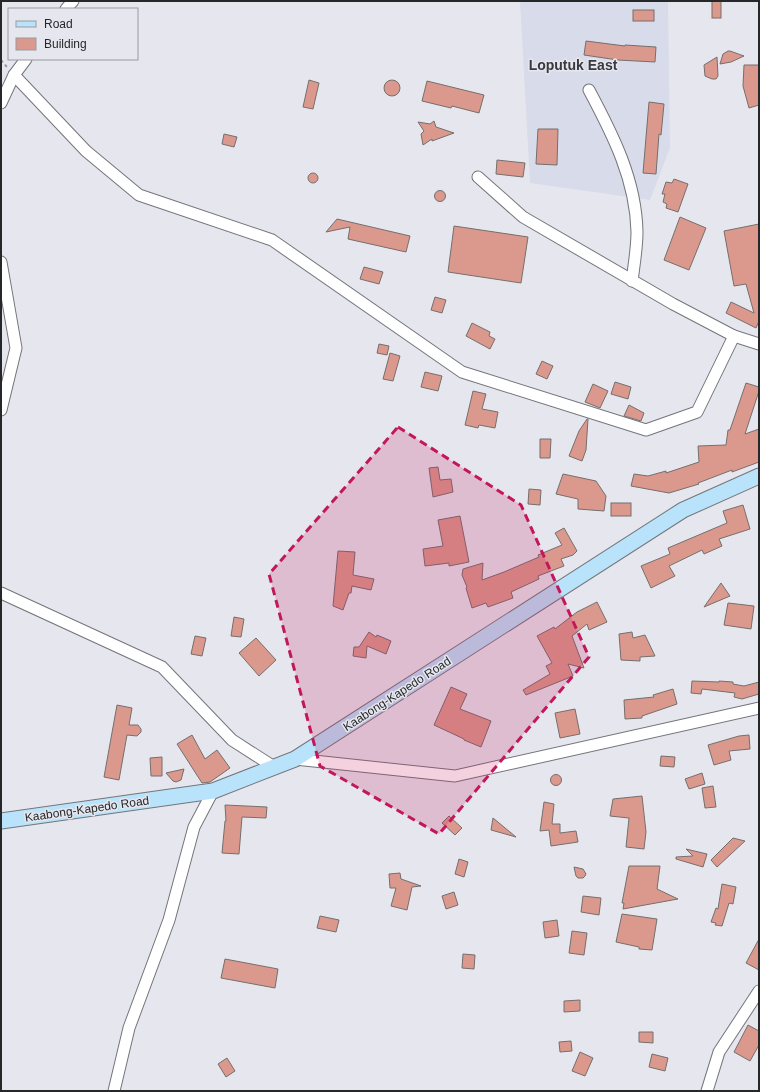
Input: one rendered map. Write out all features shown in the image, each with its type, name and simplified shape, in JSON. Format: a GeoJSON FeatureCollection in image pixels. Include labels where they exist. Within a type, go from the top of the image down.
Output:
{"type":"FeatureCollection","features":[{"type":"Feature","properties":{"kind":"main road","name":"Kaabong-Kapedo Road"},"geometry":{"type":"LineString","coordinates":[[1,821],[213,791],[295,759],[683,510],[759,476]]}},
{"type":"Feature","properties":{"kind":"street"},"geometry":{"type":"LineString","coordinates":[[1,103],[14,75],[25,60]]}},
{"type":"Feature","properties":{"kind":"street"},"geometry":{"type":"LineString","coordinates":[[14,75],[86,152],[139,195],[272,240],[462,372],[646,430],[697,412],[734,336]]}},
{"type":"Feature","properties":{"kind":"street"},"geometry":{"type":"LineString","coordinates":[[589,90],[611,132],[627,169],[635,204],[637,233],[632,281]]}},
{"type":"Feature","properties":{"kind":"street"},"geometry":{"type":"LineString","coordinates":[[478,177],[523,217],[632,281],[734,336],[759,344]]}},
{"type":"Feature","properties":{"kind":"street"},"geometry":{"type":"LineString","coordinates":[[1,262],[16,348],[1,410]]}},
{"type":"Feature","properties":{"kind":"street"},"geometry":{"type":"LineString","coordinates":[[1,593],[162,667],[232,740],[274,767]]}},
{"type":"Feature","properties":{"kind":"street"},"geometry":{"type":"LineString","coordinates":[[295,759],[455,776],[759,708]]}},
{"type":"Feature","properties":{"kind":"street"},"geometry":{"type":"LineString","coordinates":[[114,1091],[129,1028],[169,920],[194,827],[213,791]]}},
{"type":"Feature","properties":{"kind":"street"},"geometry":{"type":"LineString","coordinates":[[707,1091],[719,1052],[759,991]]}},
{"type":"Feature","properties":{"kind":"highlighted area"},"geometry":{"type":"Polygon","coordinates":[[[398,427],[521,505],[589,657],[439,834],[320,766],[269,574],[398,427]]]}},
{"type":"Feature","properties":{"kind":"shaded area"},"geometry":{"type":"Polygon","coordinates":[[[520,1],[668,1],[670,148],[650,200],[530,183],[520,1]]]}},
{"type":"Feature","properties":{"kind":"building"},"geometry":{"type":"Polygon","coordinates":[[[712,1],[721,1],[721,18],[712,18],[712,1]]]}},
{"type":"Feature","properties":{"kind":"building"},"geometry":{"type":"Polygon","coordinates":[[[633,10],[654,10],[654,21],[633,21],[633,10]]]}},
{"type":"Feature","properties":{"kind":"building"},"geometry":{"type":"Polygon","coordinates":[[[586,41],[625,46],[656,47],[655,62],[618,60],[584,55],[586,41]]]}},
{"type":"Feature","properties":{"kind":"building"},"geometry":{"type":"Polygon","coordinates":[[[728,51],[744,56],[731,62],[720,64],[723,54],[728,51]]]}},
{"type":"Feature","properties":{"kind":"building"},"geometry":{"type":"Polygon","coordinates":[[[717,57],[718,76],[716,79],[712,79],[705,76],[704,65],[717,57]]]}},
{"type":"Feature","properties":{"kind":"building"},"geometry":{"type":"Polygon","coordinates":[[[744,65],[759,65],[759,105],[749,108],[743,86],[744,65]]]}},
{"type":"Feature","properties":{"kind":"building"},"geometry":{"type":"Polygon","coordinates":[[[309,80],[319,83],[313,109],[303,107],[309,80]]]}},
{"type":"Feature","properties":{"kind":"building"},"geometry":{"type":"Polygon","coordinates":[[[392,80],[398,82],[400,88],[398,94],[392,96],[386,94],[384,88],[386,82],[392,80]]]}},
{"type":"Feature","properties":{"kind":"building"},"geometry":{"type":"Polygon","coordinates":[[[427,81],[484,95],[479,113],[452,106],[451,108],[422,101],[427,81]]]}},
{"type":"Feature","properties":{"kind":"building"},"geometry":{"type":"Polygon","coordinates":[[[649,102],[664,104],[661,135],[659,134],[656,174],[643,173],[649,102]]]}},
{"type":"Feature","properties":{"kind":"building"},"geometry":{"type":"Polygon","coordinates":[[[434,121],[436,127],[454,133],[432,141],[432,139],[423,145],[421,134],[424,131],[418,122],[430,124],[434,121]]]}},
{"type":"Feature","properties":{"kind":"building"},"geometry":{"type":"Polygon","coordinates":[[[538,129],[558,129],[557,165],[536,164],[538,129]]]}},
{"type":"Feature","properties":{"kind":"building"},"geometry":{"type":"Polygon","coordinates":[[[224,134],[237,137],[234,147],[222,144],[224,134]]]}},
{"type":"Feature","properties":{"kind":"building"},"geometry":{"type":"Polygon","coordinates":[[[497,160],[525,163],[523,177],[496,174],[497,160]]]}},
{"type":"Feature","properties":{"kind":"building"},"geometry":{"type":"Polygon","coordinates":[[[311,173],[315,173],[317,174],[317,182],[311,183],[308,180],[308,176],[311,173]]]}},
{"type":"Feature","properties":{"kind":"building"},"geometry":{"type":"Polygon","coordinates":[[[674,179],[688,184],[678,212],[666,208],[667,204],[663,202],[665,194],[662,194],[666,182],[672,183],[674,179]]]}},
{"type":"Feature","properties":{"kind":"building"},"geometry":{"type":"Polygon","coordinates":[[[438,191],[442,191],[444,192],[444,200],[438,201],[435,198],[435,194],[438,191]]]}},
{"type":"Feature","properties":{"kind":"building"},"geometry":{"type":"Polygon","coordinates":[[[680,217],[706,228],[689,270],[664,260],[680,217]]]}},
{"type":"Feature","properties":{"kind":"building"},"geometry":{"type":"Polygon","coordinates":[[[337,219],[410,236],[406,252],[348,239],[350,227],[326,232],[337,219]]]}},
{"type":"Feature","properties":{"kind":"building"},"geometry":{"type":"Polygon","coordinates":[[[759,224],[759,321],[756,328],[726,313],[731,302],[754,313],[746,284],[734,286],[724,231],[759,224]]]}},
{"type":"Feature","properties":{"kind":"building"},"geometry":{"type":"Polygon","coordinates":[[[454,226],[528,237],[521,283],[448,272],[454,226]]]}},
{"type":"Feature","properties":{"kind":"building"},"geometry":{"type":"Polygon","coordinates":[[[364,267],[383,272],[379,284],[360,279],[364,267]]]}},
{"type":"Feature","properties":{"kind":"building"},"geometry":{"type":"Polygon","coordinates":[[[435,297],[446,300],[442,313],[431,310],[435,297]]]}},
{"type":"Feature","properties":{"kind":"building"},"geometry":{"type":"Polygon","coordinates":[[[472,323],[490,332],[489,336],[495,339],[490,349],[466,336],[472,323]]]}},
{"type":"Feature","properties":{"kind":"building"},"geometry":{"type":"Polygon","coordinates":[[[379,344],[389,346],[387,355],[377,353],[379,344]]]}},
{"type":"Feature","properties":{"kind":"building"},"geometry":{"type":"Polygon","coordinates":[[[390,353],[400,356],[393,381],[383,379],[390,353]]]}},
{"type":"Feature","properties":{"kind":"building"},"geometry":{"type":"Polygon","coordinates":[[[542,361],[553,366],[547,379],[536,374],[542,361]]]}},
{"type":"Feature","properties":{"kind":"building"},"geometry":{"type":"Polygon","coordinates":[[[425,372],[442,376],[438,391],[421,387],[425,372]]]}},
{"type":"Feature","properties":{"kind":"building"},"geometry":{"type":"Polygon","coordinates":[[[615,382],[631,387],[628,399],[611,394],[615,382]]]}},
{"type":"Feature","properties":{"kind":"building"},"geometry":{"type":"Polygon","coordinates":[[[746,383],[759,387],[745,434],[759,429],[759,462],[732,472],[732,470],[698,483],[699,484],[669,493],[631,486],[634,474],[648,476],[666,471],[666,473],[699,462],[698,446],[726,445],[728,430],[730,430],[746,383]]]}},
{"type":"Feature","properties":{"kind":"building"},"geometry":{"type":"Polygon","coordinates":[[[593,384],[608,391],[600,408],[585,402],[593,384]]]}},
{"type":"Feature","properties":{"kind":"building"},"geometry":{"type":"Polygon","coordinates":[[[473,391],[486,394],[482,409],[498,412],[495,428],[479,425],[478,428],[465,425],[473,391]]]}},
{"type":"Feature","properties":{"kind":"building"},"geometry":{"type":"Polygon","coordinates":[[[629,405],[644,413],[641,421],[624,416],[629,405]]]}},
{"type":"Feature","properties":{"kind":"building"},"geometry":{"type":"Polygon","coordinates":[[[587,419],[586,450],[582,461],[569,456],[579,431],[587,419]]]}},
{"type":"Feature","properties":{"kind":"building"},"geometry":{"type":"Polygon","coordinates":[[[540,439],[551,439],[550,458],[540,458],[540,439]]]}},
{"type":"Feature","properties":{"kind":"building"},"geometry":{"type":"Polygon","coordinates":[[[438,467],[440,480],[451,479],[453,492],[433,497],[429,468],[438,467]]]}},
{"type":"Feature","properties":{"kind":"building"},"geometry":{"type":"Polygon","coordinates":[[[563,474],[596,481],[606,496],[604,511],[578,509],[578,499],[556,494],[563,474]]]}},
{"type":"Feature","properties":{"kind":"building"},"geometry":{"type":"Polygon","coordinates":[[[529,489],[541,490],[540,505],[528,504],[529,489]]]}},
{"type":"Feature","properties":{"kind":"building"},"geometry":{"type":"Polygon","coordinates":[[[611,503],[631,503],[631,516],[611,516],[611,503]]]}},
{"type":"Feature","properties":{"kind":"building"},"geometry":{"type":"Polygon","coordinates":[[[743,505],[750,529],[719,539],[722,546],[704,554],[702,550],[669,566],[675,576],[651,588],[641,566],[670,554],[668,548],[727,523],[723,511],[743,505]]]}},
{"type":"Feature","properties":{"kind":"building"},"geometry":{"type":"Polygon","coordinates":[[[460,516],[469,562],[449,566],[449,563],[425,566],[423,549],[443,546],[438,520],[460,516]]]}},
{"type":"Feature","properties":{"kind":"building"},"geometry":{"type":"Polygon","coordinates":[[[564,528],[577,551],[573,555],[561,559],[564,566],[538,576],[539,579],[511,592],[513,598],[488,607],[486,603],[472,608],[466,588],[467,587],[462,575],[463,569],[483,563],[482,580],[504,572],[562,545],[555,533],[564,528]]]}},
{"type":"Feature","properties":{"kind":"building"},"geometry":{"type":"Polygon","coordinates":[[[338,551],[355,552],[353,575],[374,579],[371,590],[352,586],[351,593],[349,593],[343,610],[333,606],[338,551]]]}},
{"type":"Feature","properties":{"kind":"building"},"geometry":{"type":"Polygon","coordinates":[[[721,583],[730,596],[704,607],[721,583]]]}},
{"type":"Feature","properties":{"kind":"building"},"geometry":{"type":"Polygon","coordinates":[[[597,602],[607,622],[589,630],[587,624],[572,636],[584,668],[568,664],[573,676],[526,695],[523,690],[550,674],[546,666],[552,663],[537,636],[554,627],[555,629],[577,612],[597,602]]]}},
{"type":"Feature","properties":{"kind":"building"},"geometry":{"type":"Polygon","coordinates":[[[728,603],[754,606],[751,629],[724,625],[728,603]]]}},
{"type":"Feature","properties":{"kind":"building"},"geometry":{"type":"Polygon","coordinates":[[[234,617],[244,619],[241,637],[231,636],[234,617]]]}},
{"type":"Feature","properties":{"kind":"building"},"geometry":{"type":"Polygon","coordinates":[[[369,632],[376,637],[377,635],[391,641],[386,654],[367,646],[366,658],[353,656],[354,647],[359,647],[369,632]]]}},
{"type":"Feature","properties":{"kind":"building"},"geometry":{"type":"Polygon","coordinates":[[[632,632],[633,638],[645,635],[655,656],[640,657],[640,661],[621,660],[619,634],[632,632]]]}},
{"type":"Feature","properties":{"kind":"building"},"geometry":{"type":"Polygon","coordinates":[[[195,636],[206,638],[202,656],[191,654],[195,636]]]}},
{"type":"Feature","properties":{"kind":"building"},"geometry":{"type":"Polygon","coordinates":[[[256,638],[276,660],[259,676],[239,653],[256,638]]]}},
{"type":"Feature","properties":{"kind":"building"},"geometry":{"type":"Polygon","coordinates":[[[692,681],[733,682],[733,684],[744,686],[759,682],[759,694],[742,699],[734,697],[735,693],[702,689],[701,694],[691,693],[692,681]]]}},
{"type":"Feature","properties":{"kind":"building"},"geometry":{"type":"Polygon","coordinates":[[[451,687],[467,694],[460,709],[491,721],[481,747],[434,725],[451,687]]]}},
{"type":"Feature","properties":{"kind":"building"},"geometry":{"type":"Polygon","coordinates":[[[673,689],[677,704],[642,716],[642,718],[625,719],[624,700],[654,697],[653,695],[673,689]]]}},
{"type":"Feature","properties":{"kind":"building"},"geometry":{"type":"Polygon","coordinates":[[[117,705],[132,708],[129,725],[138,725],[141,729],[141,732],[137,736],[127,735],[119,780],[104,777],[117,705]]]}},
{"type":"Feature","properties":{"kind":"building"},"geometry":{"type":"Polygon","coordinates":[[[575,709],[580,734],[560,738],[555,713],[575,709]]]}},
{"type":"Feature","properties":{"kind":"building"},"geometry":{"type":"Polygon","coordinates":[[[192,735],[205,759],[217,750],[230,768],[210,782],[202,783],[177,744],[192,735]]]}},
{"type":"Feature","properties":{"kind":"building"},"geometry":{"type":"Polygon","coordinates":[[[749,735],[750,749],[729,751],[731,760],[714,765],[708,745],[739,736],[749,735]]]}},
{"type":"Feature","properties":{"kind":"building"},"geometry":{"type":"Polygon","coordinates":[[[661,756],[675,757],[674,767],[660,766],[661,756]]]}},
{"type":"Feature","properties":{"kind":"building"},"geometry":{"type":"Polygon","coordinates":[[[162,757],[162,776],[151,776],[150,758],[162,757]]]}},
{"type":"Feature","properties":{"kind":"building"},"geometry":{"type":"Polygon","coordinates":[[[184,769],[181,780],[176,782],[173,781],[166,773],[184,769]]]}},
{"type":"Feature","properties":{"kind":"building"},"geometry":{"type":"Polygon","coordinates":[[[702,773],[705,784],[689,789],[685,779],[702,773]]]}},
{"type":"Feature","properties":{"kind":"building"},"geometry":{"type":"Polygon","coordinates":[[[556,774],[560,776],[562,780],[560,784],[556,786],[552,784],[550,780],[552,776],[556,774]]]}},
{"type":"Feature","properties":{"kind":"building"},"geometry":{"type":"Polygon","coordinates":[[[713,786],[716,807],[705,808],[702,788],[713,786]]]}},
{"type":"Feature","properties":{"kind":"building"},"geometry":{"type":"Polygon","coordinates":[[[642,796],[646,832],[644,849],[626,847],[629,818],[610,816],[613,799],[642,796]]]}},
{"type":"Feature","properties":{"kind":"building"},"geometry":{"type":"Polygon","coordinates":[[[544,802],[554,804],[552,824],[560,824],[560,833],[576,831],[578,842],[551,846],[549,830],[540,831],[544,802]]]}},
{"type":"Feature","properties":{"kind":"building"},"geometry":{"type":"Polygon","coordinates":[[[225,805],[267,807],[266,818],[242,817],[239,854],[222,853],[226,821],[225,805]]]}},
{"type":"Feature","properties":{"kind":"building"},"geometry":{"type":"Polygon","coordinates":[[[449,816],[462,828],[455,835],[442,823],[449,816]]]}},
{"type":"Feature","properties":{"kind":"building"},"geometry":{"type":"Polygon","coordinates":[[[493,818],[516,837],[491,830],[493,818]]]}},
{"type":"Feature","properties":{"kind":"building"},"geometry":{"type":"Polygon","coordinates":[[[733,838],[745,841],[717,867],[711,860],[733,838]]]}},
{"type":"Feature","properties":{"kind":"building"},"geometry":{"type":"Polygon","coordinates":[[[686,849],[707,854],[703,867],[676,859],[676,857],[693,856],[686,849]]]}},
{"type":"Feature","properties":{"kind":"building"},"geometry":{"type":"Polygon","coordinates":[[[459,859],[468,862],[464,877],[455,874],[459,859]]]}},
{"type":"Feature","properties":{"kind":"building"},"geometry":{"type":"Polygon","coordinates":[[[629,866],[660,866],[657,889],[678,899],[623,909],[624,903],[622,903],[629,866]]]}},
{"type":"Feature","properties":{"kind":"building"},"geometry":{"type":"Polygon","coordinates":[[[574,867],[583,869],[586,874],[583,878],[578,878],[576,876],[574,867]]]}},
{"type":"Feature","properties":{"kind":"building"},"geometry":{"type":"Polygon","coordinates":[[[400,873],[401,879],[421,886],[412,887],[407,910],[391,906],[396,888],[390,888],[389,874],[400,873]]]}},
{"type":"Feature","properties":{"kind":"building"},"geometry":{"type":"Polygon","coordinates":[[[722,884],[736,887],[733,904],[729,903],[722,926],[715,925],[716,923],[711,922],[716,908],[718,909],[722,884]]]}},
{"type":"Feature","properties":{"kind":"building"},"geometry":{"type":"Polygon","coordinates":[[[454,892],[458,905],[446,909],[442,896],[454,892]]]}},
{"type":"Feature","properties":{"kind":"building"},"geometry":{"type":"Polygon","coordinates":[[[583,896],[601,898],[599,915],[581,912],[583,896]]]}},
{"type":"Feature","properties":{"kind":"building"},"geometry":{"type":"Polygon","coordinates":[[[622,914],[657,919],[652,950],[639,949],[639,947],[616,942],[622,914]]]}},
{"type":"Feature","properties":{"kind":"building"},"geometry":{"type":"Polygon","coordinates":[[[320,916],[339,920],[336,932],[317,928],[320,916]]]}},
{"type":"Feature","properties":{"kind":"building"},"geometry":{"type":"Polygon","coordinates":[[[557,920],[559,936],[545,938],[543,922],[557,920]]]}},
{"type":"Feature","properties":{"kind":"building"},"geometry":{"type":"Polygon","coordinates":[[[572,931],[587,933],[584,955],[569,953],[572,931]]]}},
{"type":"Feature","properties":{"kind":"building"},"geometry":{"type":"Polygon","coordinates":[[[759,939],[759,970],[746,963],[759,939]]]}},
{"type":"Feature","properties":{"kind":"building"},"geometry":{"type":"Polygon","coordinates":[[[463,954],[475,955],[474,969],[462,968],[463,954]]]}},
{"type":"Feature","properties":{"kind":"building"},"geometry":{"type":"Polygon","coordinates":[[[225,959],[278,969],[275,988],[221,978],[225,959]]]}},
{"type":"Feature","properties":{"kind":"building"},"geometry":{"type":"Polygon","coordinates":[[[580,1000],[580,1011],[564,1012],[564,1001],[580,1000]]]}},
{"type":"Feature","properties":{"kind":"building"},"geometry":{"type":"Polygon","coordinates":[[[748,1025],[759,1031],[759,1045],[750,1061],[734,1052],[748,1025]]]}},
{"type":"Feature","properties":{"kind":"building"},"geometry":{"type":"Polygon","coordinates":[[[639,1032],[653,1032],[653,1043],[639,1042],[639,1032]]]}},
{"type":"Feature","properties":{"kind":"building"},"geometry":{"type":"Polygon","coordinates":[[[571,1041],[572,1051],[560,1052],[559,1042],[571,1041]]]}},
{"type":"Feature","properties":{"kind":"building"},"geometry":{"type":"Polygon","coordinates":[[[580,1052],[593,1058],[585,1076],[572,1071],[580,1052]]]}},
{"type":"Feature","properties":{"kind":"building"},"geometry":{"type":"Polygon","coordinates":[[[652,1054],[668,1058],[665,1071],[649,1067],[652,1054]]]}},
{"type":"Feature","properties":{"kind":"building"},"geometry":{"type":"Polygon","coordinates":[[[227,1058],[235,1071],[226,1077],[218,1064],[227,1058]]]}},
{"type":"Feature","properties":{"kind":"district","name":"Loputuk East"},"geometry":{"type":"Point","coordinates":[573,65]}}]}
